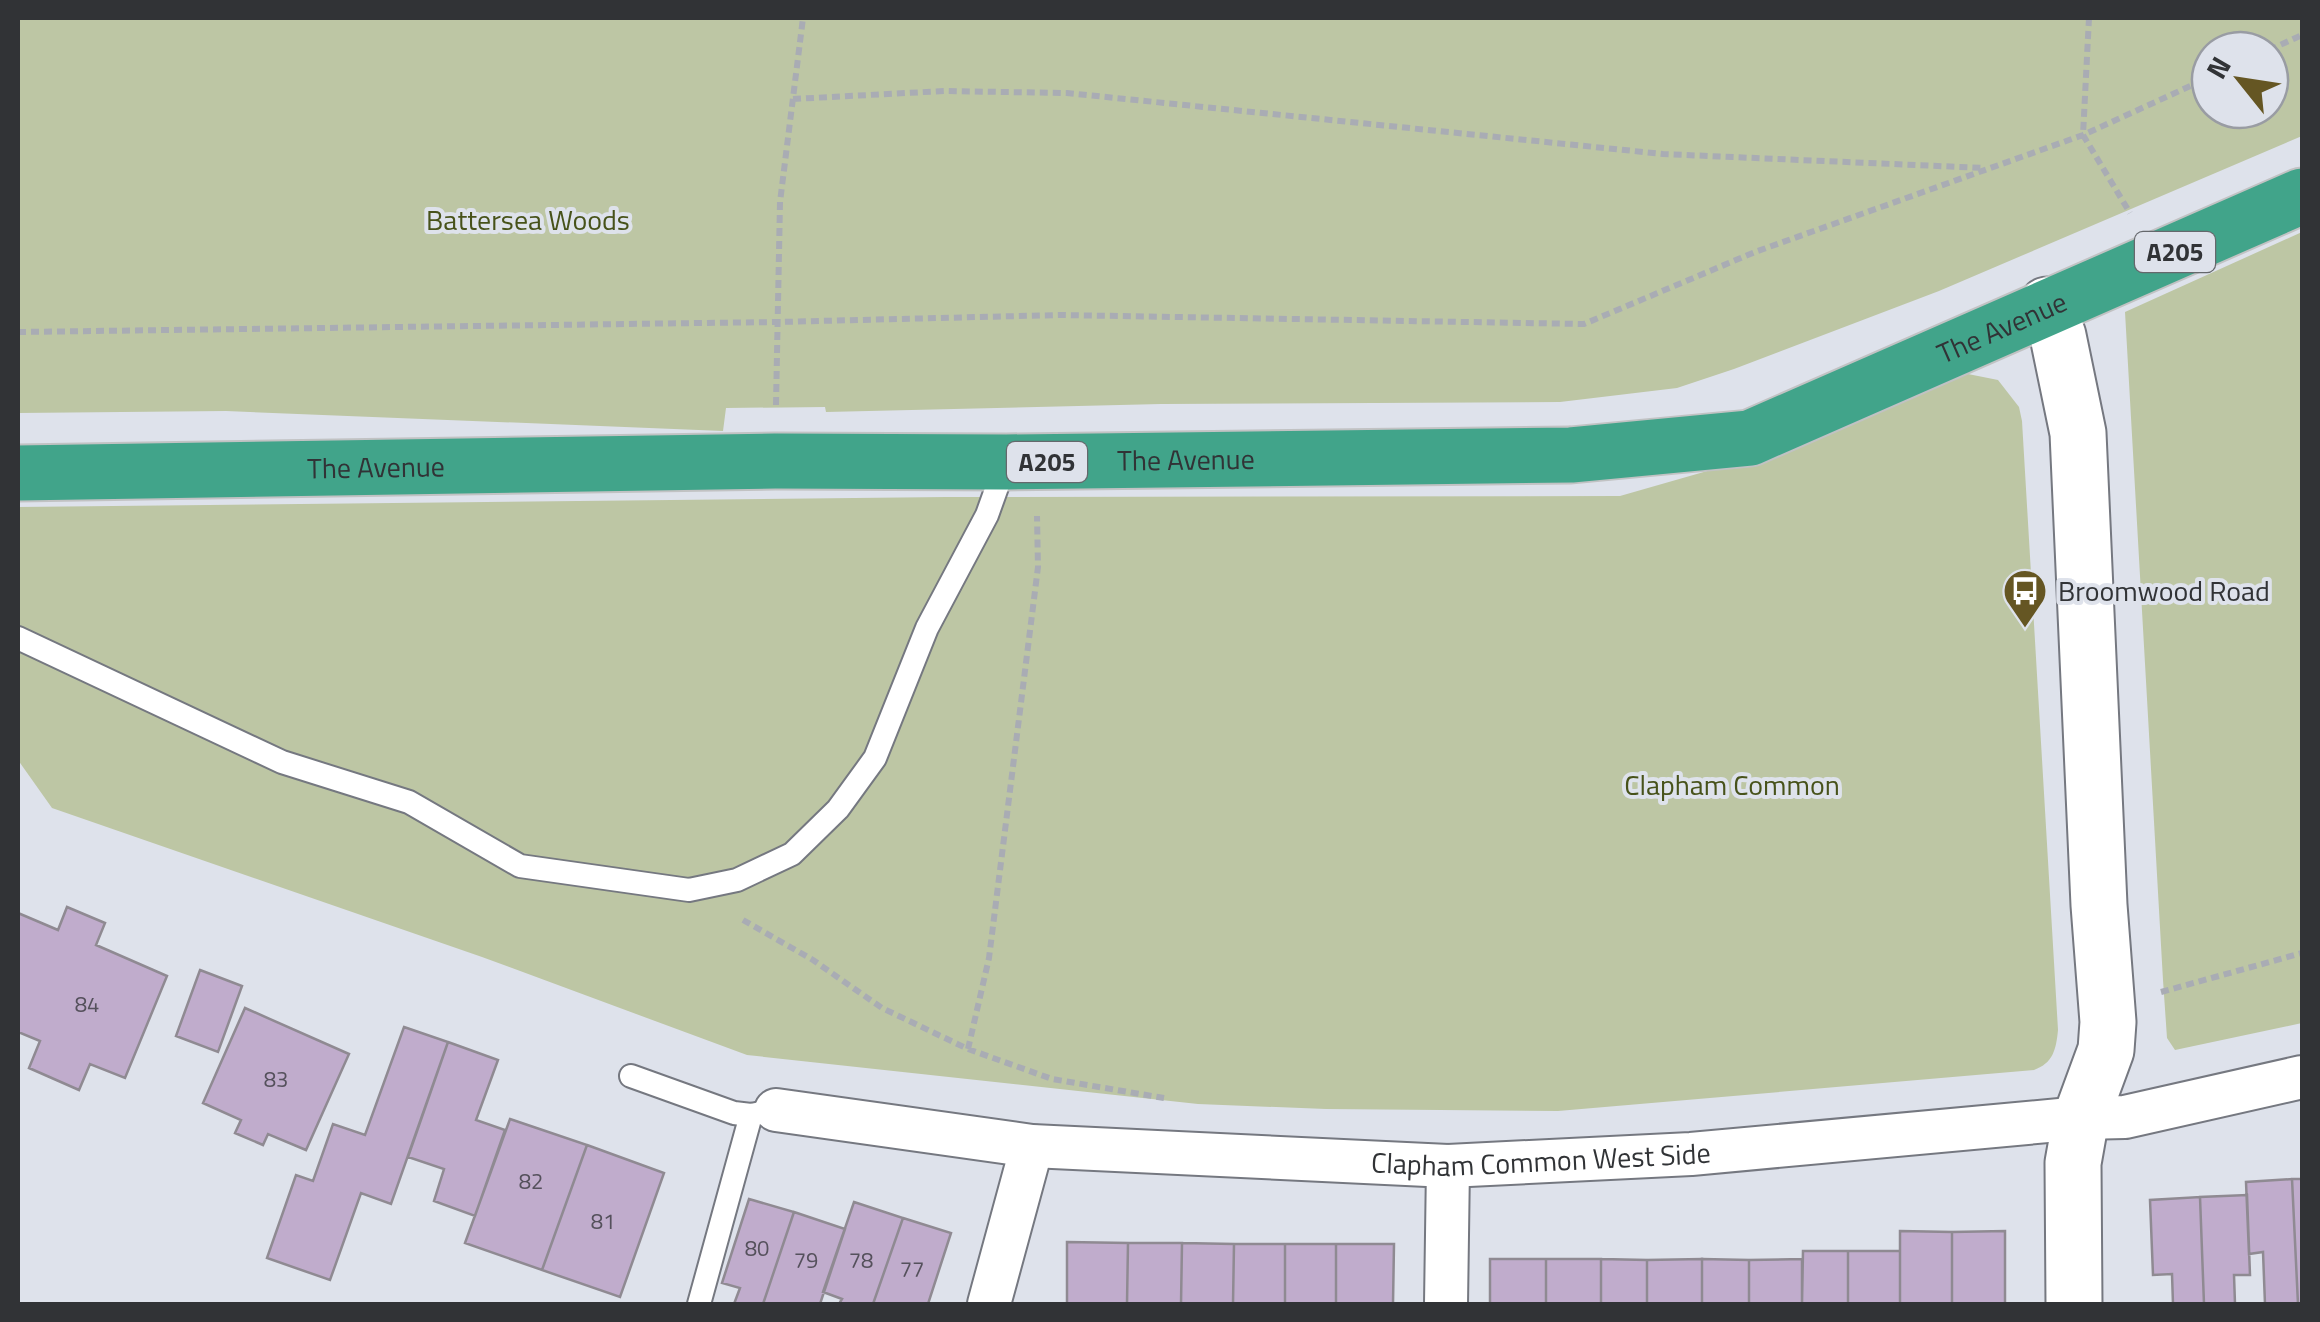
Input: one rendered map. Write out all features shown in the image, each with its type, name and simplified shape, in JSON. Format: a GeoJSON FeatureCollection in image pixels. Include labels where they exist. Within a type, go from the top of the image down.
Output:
{"type":"FeatureCollection","features":[{"type":"Feature","properties":{"kind":"highway","name":"The Avenue"},"geometry":{"type":"LineString","coordinates":[[18,473],[775,460],[1006,462],[1570,455],[1750,438],[2302,196]]}},
{"type":"Feature","properties":{"kind":"street"},"geometry":{"type":"LineString","coordinates":[[2047,305],[2058,336],[2078,433],[2098,905],[2108,1022],[2106,1050],[2081,1118],[2073,1163],[2074,1304]]}},
{"type":"Feature","properties":{"kind":"street","name":"Clapham Common West Side"},"geometry":{"type":"LineString","coordinates":[[763,1113],[1032,1146],[1448,1166],[1709,1152],[2081,1118],[2125,1118],[2302,1077]]}},
{"type":"Feature","properties":{"kind":"street"},"geometry":{"type":"LineString","coordinates":[[990,1304],[1032,1146]]}},
{"type":"Feature","properties":{"kind":"street"},"geometry":{"type":"LineString","coordinates":[[1446,1304],[1448,1166]]}},
{"type":"Feature","properties":{"kind":"lane"},"geometry":{"type":"LineString","coordinates":[[18,638],[282,762],[410,802],[520,866],[690,890],[737,880],[792,854],[838,808],[875,758],[927,628],[987,515],[1006,462]]}},
{"type":"Feature","properties":{"kind":"lane"},"geometry":{"type":"LineString","coordinates":[[631,1076],[734,1113],[763,1113],[699,1304]]}},
{"type":"Feature","properties":{"kind":"path"},"geometry":{"type":"LineString","coordinates":[[776,418],[780,202],[803,18]]}},
{"type":"Feature","properties":{"kind":"path"},"geometry":{"type":"LineString","coordinates":[[2089,18],[2083,136],[2134,219]]}},
{"type":"Feature","properties":{"kind":"path"},"geometry":{"type":"LineString","coordinates":[[18,332],[1060,315],[1584,324],[1755,252],[2083,136],[2190,86]]}},
{"type":"Feature","properties":{"kind":"path"},"geometry":{"type":"LineString","coordinates":[[794,99],[944,91],[1067,93],[1662,154],[1990,168]]}},
{"type":"Feature","properties":{"kind":"path"},"geometry":{"type":"LineString","coordinates":[[968,1049],[989,958],[1038,567],[1039,519],[1006,462]]}},
{"type":"Feature","properties":{"kind":"path"},"geometry":{"type":"LineString","coordinates":[[690,890],[813,960],[882,1008],[968,1049],[1052,1079],[1166,1098],[1179,1105]]}},
{"type":"Feature","properties":{"kind":"path"},"geometry":{"type":"LineString","coordinates":[[2150,994],[2302,953]]}},
{"type":"Feature","properties":{"kind":"green space","name":"Battersea Woods"},"geometry":{"type":"Polygon","coordinates":[[[18,18],[2302,18],[2302,136],[1939,291],[1677,388],[1560,402],[1161,404],[826,412],[825,407],[726,408],[723,431],[226,411],[18,413],[18,18]]]}},
{"type":"Feature","properties":{"kind":"green space"},"geometry":{"type":"Polygon","coordinates":[[[2302,232],[2302,1023],[2175,1050],[2167,1038],[2163,980],[2125,312],[2302,232]]]}},
{"type":"Feature","properties":{"kind":"green space","name":"Clapham Common"},"geometry":{"type":"Polygon","coordinates":[[[1968,374],[1998,380],[2019,407],[2022,421],[2058,1030],[2052,1055],[2034,1070],[1558,1111],[1326,1109],[1198,1104],[747,1055],[482,957],[52,808],[18,760],[18,507],[946,497],[1620,496],[1770,453],[1968,374]]]}},
{"type":"Feature","properties":{"kind":"building"},"geometry":{"type":"Polygon","coordinates":[[[67,907],[105,923],[96,945],[167,976],[125,1078],[90,1064],[79,1090],[29,1068],[40,1041],[18,1032],[18,913],[58,930],[67,907]]]}},
{"type":"Feature","properties":{"kind":"building"},"geometry":{"type":"Polygon","coordinates":[[[200,970],[242,986],[218,1052],[176,1036],[200,970]]]}},
{"type":"Feature","properties":{"kind":"building"},"geometry":{"type":"Polygon","coordinates":[[[245,1008],[349,1054],[306,1150],[268,1134],[263,1145],[235,1133],[241,1120],[203,1103],[245,1008]]]}},
{"type":"Feature","properties":{"kind":"building"},"geometry":{"type":"Polygon","coordinates":[[[404,1027],[448,1042],[391,1204],[361,1193],[330,1280],[267,1258],[296,1175],[313,1181],[333,1124],[365,1135],[404,1027]]]}},
{"type":"Feature","properties":{"kind":"building"},"geometry":{"type":"Polygon","coordinates":[[[448,1042],[498,1060],[476,1120],[505,1130],[475,1216],[434,1201],[444,1169],[408,1157],[448,1042]]]}},
{"type":"Feature","properties":{"kind":"building"},"geometry":{"type":"Polygon","coordinates":[[[510,1119],[587,1145],[542,1270],[465,1243],[510,1119]]]}},
{"type":"Feature","properties":{"kind":"building"},"geometry":{"type":"Polygon","coordinates":[[[587,1145],[664,1173],[620,1297],[542,1270],[587,1145]]]}},
{"type":"Feature","properties":{"kind":"building"},"geometry":{"type":"Polygon","coordinates":[[[2292,1179],[2302,1179],[2302,1304],[2298,1304],[2292,1179]]]}},
{"type":"Feature","properties":{"kind":"building"},"geometry":{"type":"Polygon","coordinates":[[[2292,1179],[2298,1304],[2265,1304],[2263,1252],[2249,1254],[2246,1182],[2292,1179]]]}},
{"type":"Feature","properties":{"kind":"building"},"geometry":{"type":"Polygon","coordinates":[[[2247,1195],[2250,1275],[2234,1275],[2235,1304],[2204,1304],[2200,1197],[2247,1195]]]}},
{"type":"Feature","properties":{"kind":"building"},"geometry":{"type":"Polygon","coordinates":[[[2200,1197],[2204,1304],[2173,1304],[2172,1274],[2153,1275],[2150,1200],[2200,1197]]]}},
{"type":"Feature","properties":{"kind":"building"},"geometry":{"type":"Polygon","coordinates":[[[749,1199],[794,1212],[763,1304],[734,1304],[740,1288],[722,1283],[749,1199]]]}},
{"type":"Feature","properties":{"kind":"building"},"geometry":{"type":"Polygon","coordinates":[[[854,1202],[903,1218],[873,1304],[839,1304],[842,1299],[823,1292],[854,1202]]]}},
{"type":"Feature","properties":{"kind":"building"},"geometry":{"type":"Polygon","coordinates":[[[794,1212],[845,1229],[820,1304],[763,1304],[794,1212]]]}},
{"type":"Feature","properties":{"kind":"building"},"geometry":{"type":"Polygon","coordinates":[[[903,1218],[951,1233],[928,1304],[873,1304],[903,1218]]]}},
{"type":"Feature","properties":{"kind":"building"},"geometry":{"type":"Polygon","coordinates":[[[1900,1231],[1952,1232],[1952,1304],[1900,1304],[1900,1231]]]}},
{"type":"Feature","properties":{"kind":"building"},"geometry":{"type":"Polygon","coordinates":[[[2005,1231],[2005,1304],[1952,1304],[1952,1232],[2005,1231]]]}},
{"type":"Feature","properties":{"kind":"building"},"geometry":{"type":"Polygon","coordinates":[[[1067,1242],[1128,1243],[1127,1304],[1067,1304],[1067,1242]]]}},
{"type":"Feature","properties":{"kind":"building"},"geometry":{"type":"Polygon","coordinates":[[[1128,1243],[1182,1243],[1181,1304],[1127,1304],[1128,1243]]]}},
{"type":"Feature","properties":{"kind":"building"},"geometry":{"type":"Polygon","coordinates":[[[1182,1243],[1234,1244],[1233,1304],[1181,1304],[1182,1243]]]}},
{"type":"Feature","properties":{"kind":"building"},"geometry":{"type":"Polygon","coordinates":[[[1234,1244],[1285,1244],[1285,1304],[1233,1304],[1234,1244]]]}},
{"type":"Feature","properties":{"kind":"building"},"geometry":{"type":"Polygon","coordinates":[[[1285,1244],[1336,1244],[1336,1304],[1285,1304],[1285,1244]]]}},
{"type":"Feature","properties":{"kind":"building"},"geometry":{"type":"Polygon","coordinates":[[[1336,1244],[1394,1244],[1393,1304],[1336,1304],[1336,1244]]]}},
{"type":"Feature","properties":{"kind":"building"},"geometry":{"type":"Polygon","coordinates":[[[1803,1251],[1848,1251],[1848,1304],[1802,1304],[1803,1251]]]}},
{"type":"Feature","properties":{"kind":"building"},"geometry":{"type":"Polygon","coordinates":[[[1848,1251],[1900,1251],[1900,1304],[1848,1304],[1848,1251]]]}},
{"type":"Feature","properties":{"kind":"building"},"geometry":{"type":"Polygon","coordinates":[[[1490,1259],[1546,1259],[1546,1304],[1490,1304],[1490,1259]]]}},
{"type":"Feature","properties":{"kind":"building"},"geometry":{"type":"Polygon","coordinates":[[[1546,1259],[1601,1259],[1601,1304],[1546,1304],[1546,1259]]]}},
{"type":"Feature","properties":{"kind":"building"},"geometry":{"type":"Polygon","coordinates":[[[1601,1259],[1647,1260],[1647,1304],[1601,1304],[1601,1259]]]}},
{"type":"Feature","properties":{"kind":"building"},"geometry":{"type":"Polygon","coordinates":[[[1702,1259],[1702,1304],[1647,1304],[1647,1260],[1702,1259]]]}},
{"type":"Feature","properties":{"kind":"building"},"geometry":{"type":"Polygon","coordinates":[[[1702,1259],[1749,1260],[1749,1304],[1702,1304],[1702,1259]]]}},
{"type":"Feature","properties":{"kind":"building"},"geometry":{"type":"Polygon","coordinates":[[[1802,1259],[1802,1304],[1749,1304],[1749,1260],[1802,1259]]]}},
{"type":"Feature","properties":{"kind":"place","name":"Broomwood Road"},"geometry":{"type":"Point","coordinates":[2025,629]}}]}
